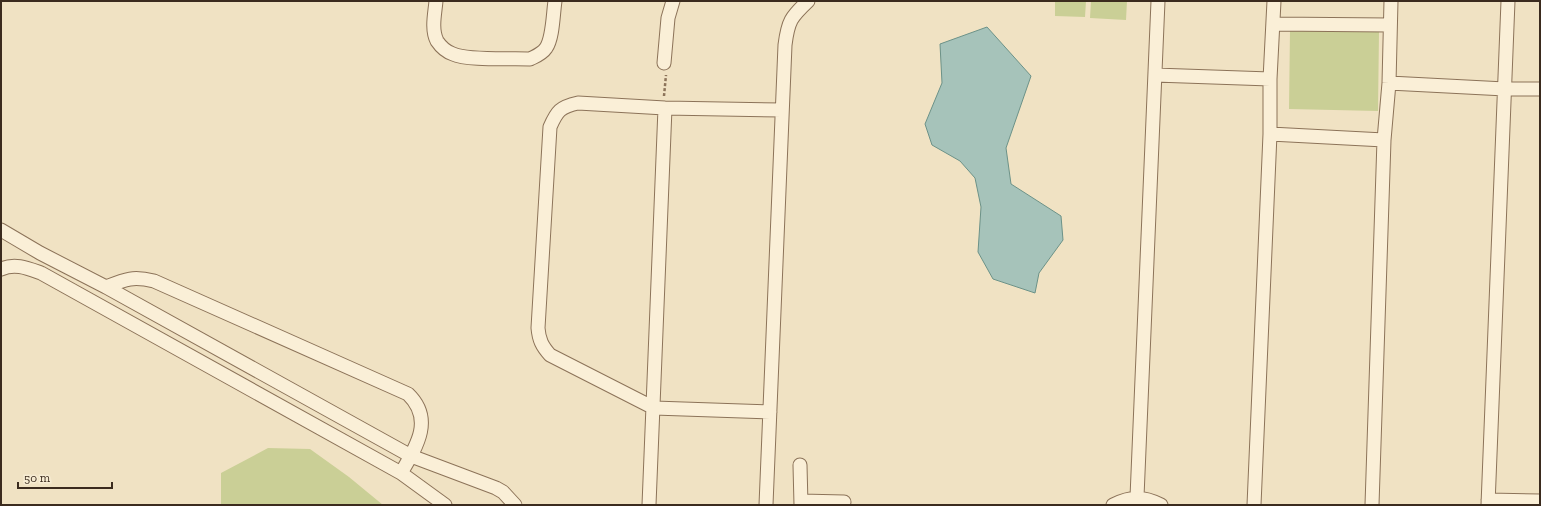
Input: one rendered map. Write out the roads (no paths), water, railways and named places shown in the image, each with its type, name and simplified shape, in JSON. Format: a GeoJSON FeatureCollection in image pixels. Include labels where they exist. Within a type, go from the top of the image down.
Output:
{"type":"FeatureCollection","features":[{"type":"Feature","properties":{"kind":"street"},"geometry":{"type":"LineString","coordinates":[[436,1],[434,29],[437,40],[444,49],[454,55],[468,58],[530,59],[538,56],[545,49],[549,41],[555,1]]}},
{"type":"Feature","properties":{"kind":"street"},"geometry":{"type":"LineString","coordinates":[[664,63],[668,18],[673,1]]}},
{"type":"Feature","properties":{"kind":"street"},"geometry":{"type":"LineString","coordinates":[[766,505],[785,45],[787,26],[796,12],[808,1]]}},
{"type":"Feature","properties":{"kind":"street"},"geometry":{"type":"LineString","coordinates":[[1137,497],[1158,1]]}},
{"type":"Feature","properties":{"kind":"street"},"geometry":{"type":"LineString","coordinates":[[1254,505],[1270,134],[1270,80],[1274,1]]}},
{"type":"Feature","properties":{"kind":"street"},"geometry":{"type":"LineString","coordinates":[[1372,505],[1384,140],[1389,83],[1389,25],[1391,1]]}},
{"type":"Feature","properties":{"kind":"street"},"geometry":{"type":"LineString","coordinates":[[1508,1],[1488,503],[1540,501]]}},
{"type":"Feature","properties":{"kind":"street"},"geometry":{"type":"LineString","coordinates":[[1273,24],[1389,25]]}},
{"type":"Feature","properties":{"kind":"street"},"geometry":{"type":"LineString","coordinates":[[1156,75],[1270,80]]}},
{"type":"Feature","properties":{"kind":"street"},"geometry":{"type":"LineString","coordinates":[[1389,83],[1504,89],[1540,89]]}},
{"type":"Feature","properties":{"kind":"street"},"geometry":{"type":"LineString","coordinates":[[770,412],[654,408],[550,355],[542,347],[538,328],[550,127],[555,115],[564,106],[578,104],[665,108],[782,110]]}},
{"type":"Feature","properties":{"kind":"street"},"geometry":{"type":"LineString","coordinates":[[649,505],[665,108]]}},
{"type":"Feature","properties":{"kind":"street"},"geometry":{"type":"LineString","coordinates":[[1270,134],[1384,140]]}},
{"type":"Feature","properties":{"kind":"street"},"geometry":{"type":"LineString","coordinates":[[1,230],[40,253],[106,286],[411,456],[496,488],[503,492],[515,505]]}},
{"type":"Feature","properties":{"kind":"street"},"geometry":{"type":"LineString","coordinates":[[51,280],[60,262]]}},
{"type":"Feature","properties":{"kind":"street"},"geometry":{"type":"LineString","coordinates":[[1,269],[7,266],[17,266],[41,273],[51,280],[401,472],[445,505]]}},
{"type":"Feature","properties":{"kind":"street"},"geometry":{"type":"LineString","coordinates":[[106,286],[140,277],[154,281],[408,394],[415,401],[422,419],[420,432],[411,456],[401,472]]}},
{"type":"Feature","properties":{"kind":"street"},"geometry":{"type":"LineString","coordinates":[[800,465],[801,503],[844,502]]}},
{"type":"Feature","properties":{"kind":"street"},"geometry":{"type":"LineString","coordinates":[[1113,505],[1124,499],[1137,497],[1151,500],[1161,505]]}},
{"type":"Feature","properties":{"kind":"water"},"geometry":{"type":"Polygon","coordinates":[[[987,27],[1031,76],[1006,148],[1011,184],[1061,216],[1063,240],[1039,273],[1035,293],[993,279],[978,252],[981,207],[975,178],[960,161],[932,145],[925,124],[942,83],[940,44],[987,27]]]}}]}
